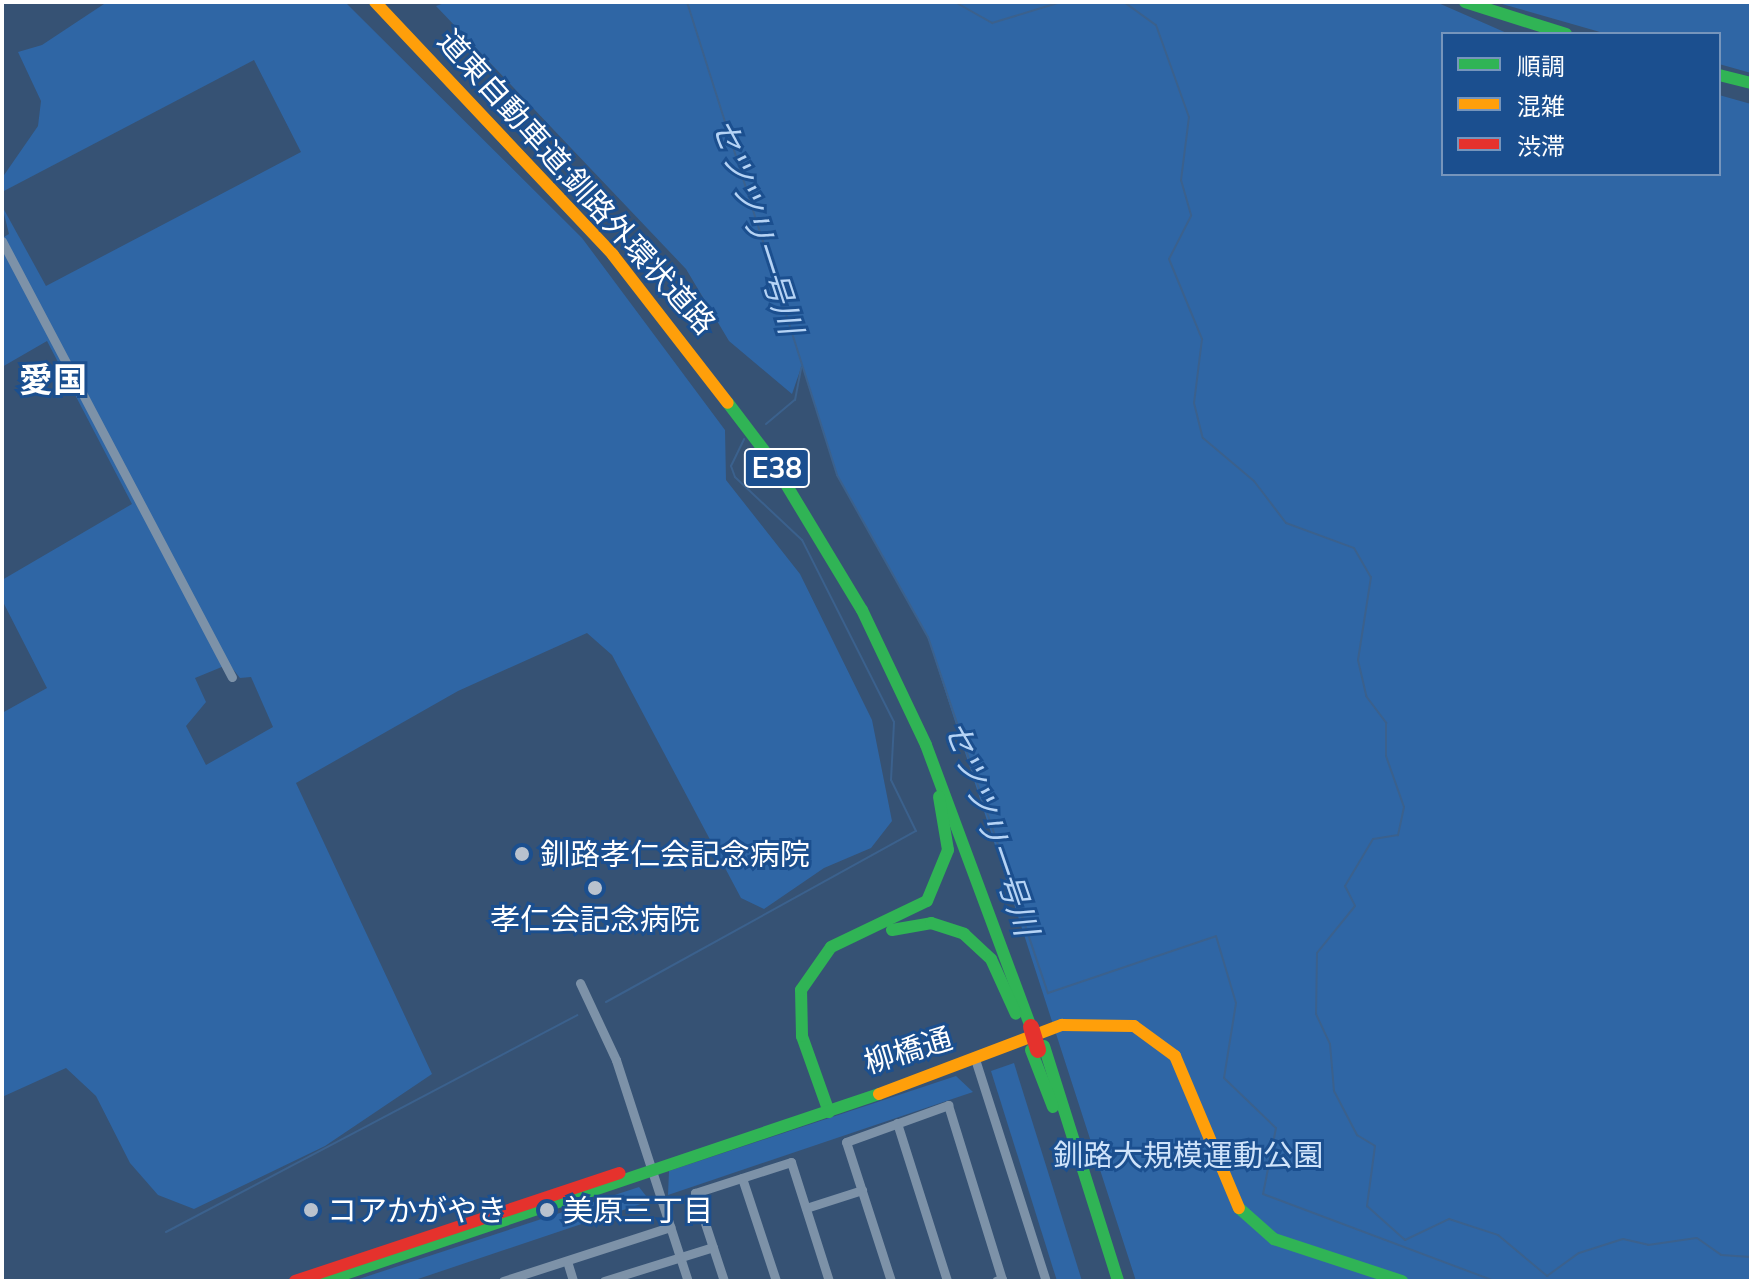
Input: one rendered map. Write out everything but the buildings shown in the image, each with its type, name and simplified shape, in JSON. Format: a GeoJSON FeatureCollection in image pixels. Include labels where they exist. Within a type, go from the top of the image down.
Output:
{"type":"FeatureCollection","features":[{"type":"Feature","properties":{"kind":"main road","name":"道東自動車道;釧路外環状道路"},"geometry":{"type":"LineString","coordinates":[[375,2],[593,232],[723,390],[820,537],[903,693],[1031,1028]]}},
{"type":"Feature","properties":{"kind":"main road","name":"道東自動車道;釧路外環状道路"},"geometry":{"type":"LineString","coordinates":[[388,2],[620,248],[730,386],[812,507],[934,740],[1115,1281]]}},
{"type":"Feature","properties":{"kind":"main road"},"geometry":{"type":"LineString","coordinates":[[1465,2],[1560,32]]}},
{"type":"Feature","properties":{"kind":"main road"},"geometry":{"type":"LineString","coordinates":[[1721,76],[1751,83]]}},
{"type":"Feature","properties":{"kind":"main road"},"geometry":{"type":"LineString","coordinates":[[827,1106],[798,1019],[806,973],[845,939],[927,901],[948,850],[903,693]]}},
{"type":"Feature","properties":{"kind":"main road"},"geometry":{"type":"LineString","coordinates":[[827,1106],[806,1018],[808,992],[825,963],[862,941],[916,924],[964,934],[991,959],[1031,1028]]}},
{"type":"Feature","properties":{"kind":"main road","name":"柳橋通"},"geometry":{"type":"LineString","coordinates":[[324,1281],[1082,1021],[1117,1021],[1151,1034],[1187,1073],[1226,1190],[1250,1223],[1274,1239],[1402,1281]]}},
{"type":"Feature","properties":{"kind":"main road","name":"道東自動車道;釧路外環状道路"},"geometry":{"type":"LineString","coordinates":[[1038,1049],[1115,1281]]}},
{"type":"Feature","properties":{"kind":"main road","name":"柳橋通"},"geometry":{"type":"LineString","coordinates":[[295,1281],[650,1167]]}},
{"type":"Feature","properties":{"kind":"street"},"geometry":{"type":"LineString","coordinates":[[2,241],[232,677]]}},
{"type":"Feature","properties":{"kind":"street"},"geometry":{"type":"LineString","coordinates":[[580,983],[616,1060],[688,1281]]}},
{"type":"Feature","properties":{"kind":"street"},"geometry":{"type":"LineString","coordinates":[[975,1059],[1046,1281]]}},
{"type":"Feature","properties":{"kind":"street"},"geometry":{"type":"LineString","coordinates":[[891,1281],[846,1142],[948,1105],[1002,1279],[996,1281]]}},
{"type":"Feature","properties":{"kind":"street"},"geometry":{"type":"LineString","coordinates":[[897,1123],[947,1281]]}},
{"type":"Feature","properties":{"kind":"street"},"geometry":{"type":"LineString","coordinates":[[724,1281],[695,1193],[791,1162],[829,1281]]}},
{"type":"Feature","properties":{"kind":"street"},"geometry":{"type":"LineString","coordinates":[[742,1178],[776,1281]]}},
{"type":"Feature","properties":{"kind":"street"},"geometry":{"type":"LineString","coordinates":[[806,1208],[862,1190]]}},
{"type":"Feature","properties":{"kind":"street"},"geometry":{"type":"LineString","coordinates":[[503,1281],[670,1227]]}},
{"type":"Feature","properties":{"kind":"street"},"geometry":{"type":"LineString","coordinates":[[604,1281],[713,1247]]}},
{"type":"Feature","properties":{"kind":"street"},"geometry":{"type":"LineString","coordinates":[[567,1261],[573,1281]]}},
{"type":"Feature","properties":{"kind":"green space"},"geometry":{"type":"Polygon","coordinates":[[[107,2],[345,2],[582,238],[725,430],[726,480],[800,574],[872,720],[892,821],[871,848],[824,868],[764,909],[741,898],[612,655],[587,633],[458,691],[296,783],[432,1074],[325,1146],[194,1209],[158,1195],[130,1163],[96,1096],[66,1068],[2,1097],[2,713],[47,688],[2,600],[2,580],[132,504],[47,341],[2,367],[2,238],[9,234],[2,206],[46,286],[301,152],[254,60],[2,192],[2,178],[38,126],[41,101],[18,52],[42,45],[107,2]],[[229,664],[195,678],[206,702],[186,726],[206,765],[273,727],[251,677],[240,678],[229,664]]]}},
{"type":"Feature","properties":{"kind":"green space","name":"釧路大規模運動公園"},"geometry":{"type":"Polygon","coordinates":[[[447,2],[1436,2],[1504,32],[1441,32],[1441,176],[1721,176],[1721,96],[1751,104],[1751,1281],[1136,1281],[928,638],[837,475],[802,365],[792,394],[729,341],[686,269],[436,6],[447,2]]]}},
{"type":"Feature","properties":{"kind":"green space"},"geometry":{"type":"Polygon","coordinates":[[[1495,2],[1751,2],[1751,73],[1721,65],[1721,32],[1600,32],[1495,2]]]}},
{"type":"Feature","properties":{"kind":"green space"},"geometry":{"type":"Polygon","coordinates":[[[1014,1063],[1082,1281],[1057,1281],[991,1071],[1014,1063]]]}},
{"type":"Feature","properties":{"kind":"green space"},"geometry":{"type":"Polygon","coordinates":[[[956,1076],[973,1092],[668,1195],[669,1171],[956,1076]]]}},
{"type":"Feature","properties":{"kind":"green space"},"geometry":{"type":"Polygon","coordinates":[[[639,1187],[650,1201],[412,1281],[353,1281],[639,1187]]]}},
{"type":"Feature","properties":{"kind":"waterway","name":"セツツリ一号川"},"geometry":{"type":"LineString","coordinates":[[687,2],[837,475],[928,637],[1048,993],[1216,936],[1236,1003],[1224,1078],[1276,1128],[1263,1194],[1494,1281]]}},
{"type":"Feature","properties":{"kind":"waterway"},"geometry":{"type":"LineString","coordinates":[[955,2],[992,23],[1061,2]]}},
{"type":"Feature","properties":{"kind":"waterway"},"geometry":{"type":"LineString","coordinates":[[1124,2],[1156,25],[1189,117],[1181,180],[1191,216],[1169,259],[1202,339],[1194,403],[1203,438],[1254,481],[1286,523],[1354,548],[1371,577],[1358,660],[1366,696],[1386,723],[1386,756],[1404,807],[1398,835],[1373,839],[1345,886],[1355,906],[1317,953],[1316,1014],[1330,1044],[1334,1091],[1357,1135],[1375,1146],[1367,1206],[1405,1240],[1449,1219],[1498,1235],[1547,1276],[1579,1253],[1623,1239],[1648,1245],[1697,1238],[1721,1255],[1751,1257]]}},
{"type":"Feature","properties":{"kind":"waterway"},"geometry":{"type":"LineString","coordinates":[[766,424],[795,400],[801,368]]}},
{"type":"Feature","properties":{"kind":"waterway"},"geometry":{"type":"LineString","coordinates":[[606,1002],[916,831],[891,780],[894,722],[802,540],[735,477],[731,466],[744,439]]}},
{"type":"Feature","properties":{"kind":"waterway"},"geometry":{"type":"LineString","coordinates":[[166,1232],[577,1015]]}},
{"type":"Feature","properties":{"kind":"traffic: fast"},"geometry":{"type":"LineString","coordinates":[[1465,2],[1560,32]]}},
{"type":"Feature","properties":{"kind":"traffic: fast"},"geometry":{"type":"LineString","coordinates":[[1721,76],[1751,83]]}},
{"type":"Feature","properties":{"kind":"traffic: fast"},"geometry":{"type":"LineString","coordinates":[[728,403],[772,461],[862,610],[926,745],[1031,1027]]}},
{"type":"Feature","properties":{"kind":"traffic: fast"},"geometry":{"type":"LineString","coordinates":[[829,1112],[802,1036],[801,990],[831,947],[927,901],[948,850],[939,797]]}},
{"type":"Feature","properties":{"kind":"traffic: fast"},"geometry":{"type":"LineString","coordinates":[[892,930],[931,923],[964,934],[991,959],[1016,1014]]}},
{"type":"Feature","properties":{"kind":"traffic: fast"},"geometry":{"type":"LineString","coordinates":[[1044,1046],[1118,1281]]}},
{"type":"Feature","properties":{"kind":"traffic: fast"},"geometry":{"type":"LineString","coordinates":[[1031,1050],[1053,1107]]}},
{"type":"Feature","properties":{"kind":"traffic: fast"},"geometry":{"type":"LineString","coordinates":[[324,1281],[879,1094]]}},
{"type":"Feature","properties":{"kind":"traffic: fast"},"geometry":{"type":"LineString","coordinates":[[1239,1208],[1274,1239],[1402,1281]]}},
{"type":"Feature","properties":{"kind":"traffic: slow"},"geometry":{"type":"LineString","coordinates":[[375,2],[613,255],[728,403]]}},
{"type":"Feature","properties":{"kind":"traffic: slow"},"geometry":{"type":"LineString","coordinates":[[879,1094],[1062,1025],[1134,1026],[1175,1056],[1239,1208]]}},
{"type":"Feature","properties":{"kind":"traffic: jam"},"geometry":{"type":"LineString","coordinates":[[1031,1027],[1038,1050]]}},
{"type":"Feature","properties":{"kind":"traffic: jam"},"geometry":{"type":"LineString","coordinates":[[295,1281],[619,1173]]}},
{"type":"Feature","properties":{"kind":"place","name":"釧路孝仁会記念病院"},"geometry":{"type":"Point","coordinates":[522,854]}},
{"type":"Feature","properties":{"kind":"place","name":"孝仁会記念病院"},"geometry":{"type":"Point","coordinates":[595,888]}},
{"type":"Feature","properties":{"kind":"place","name":"コアかがやき"},"geometry":{"type":"Point","coordinates":[311,1210]}},
{"type":"Feature","properties":{"kind":"place","name":"美原三丁目"},"geometry":{"type":"Point","coordinates":[547,1210]}},
{"type":"Feature","properties":{"kind":"district","name":"愛国"},"geometry":{"type":"Point","coordinates":[53,380]}}]}
